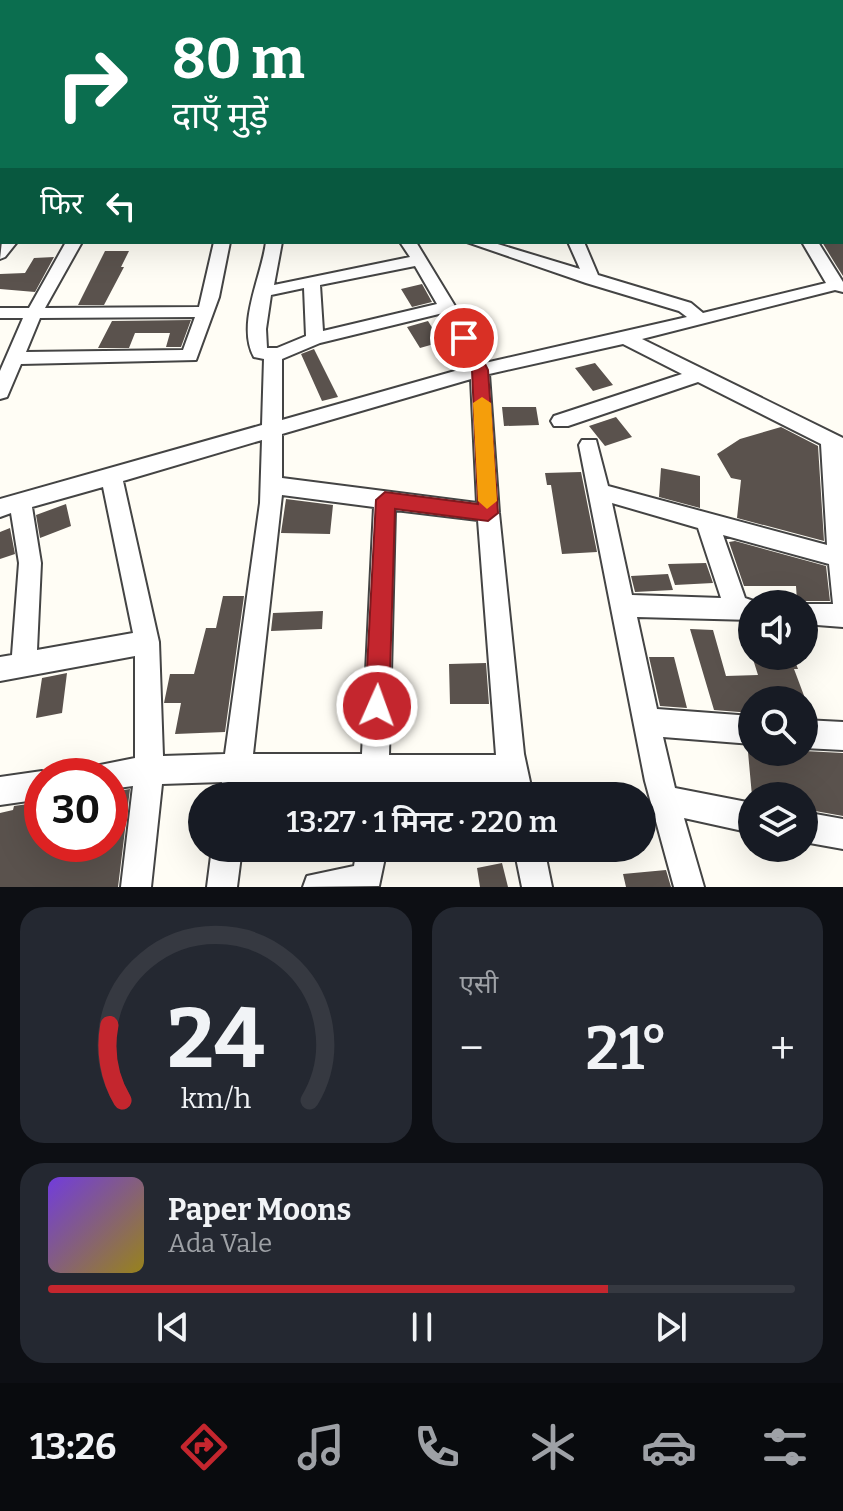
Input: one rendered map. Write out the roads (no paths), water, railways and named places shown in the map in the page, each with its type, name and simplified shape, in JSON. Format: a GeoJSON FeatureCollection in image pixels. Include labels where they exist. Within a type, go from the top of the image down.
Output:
{"type":"FeatureCollection","features":[{"type":"Feature","properties":{"kind":"street"},"geometry":{"type":"LineString","coordinates":[[0,392],[34,313],[73,244]]}},
{"type":"Feature","properties":{"kind":"street"},"geometry":{"type":"LineString","coordinates":[[15,358],[186,357],[193,350],[205,312],[222,244]]}},
{"type":"Feature","properties":{"kind":"street"},"geometry":{"type":"LineString","coordinates":[[274,244],[256,345],[260,353],[273,355],[315,339],[447,307]]}},
{"type":"Feature","properties":{"kind":"street"},"geometry":{"type":"LineString","coordinates":[[481,244],[685,307],[700,319]]}},
{"type":"Feature","properties":{"kind":"street"},"geometry":{"type":"LineString","coordinates":[[577,244],[592,280]]}},
{"type":"Feature","properties":{"kind":"street"},"geometry":{"type":"LineString","coordinates":[[147,642],[12,666],[30,563],[10,505],[480,370],[839,286],[811,244]]}},
{"type":"Feature","properties":{"kind":"street"},"geometry":{"type":"LineString","coordinates":[[266,291],[312,283],[413,251],[480,370],[488,513],[516,782]]}},
{"type":"Feature","properties":{"kind":"street"},"geometry":{"type":"LineString","coordinates":[[312,283],[315,339]]}},
{"type":"Feature","properties":{"kind":"street"},"geometry":{"type":"LineString","coordinates":[[0,313],[205,312]]}},
{"type":"Feature","properties":{"kind":"street"},"geometry":{"type":"LineString","coordinates":[[625,338],[836,442],[843,601]]}},
{"type":"Feature","properties":{"kind":"street"},"geometry":{"type":"LineString","coordinates":[[236,782],[271,485],[273,355]]}},
{"type":"Feature","properties":{"kind":"street"},"geometry":{"type":"LineString","coordinates":[[561,421],[699,375]]}},
{"type":"Feature","properties":{"kind":"street"},"geometry":{"type":"LineString","coordinates":[[589,445],[665,800],[689,887]]}},
{"type":"Feature","properties":{"kind":"street"},"geometry":{"type":"LineString","coordinates":[[111,476],[147,642],[149,770],[136,887]]}},
{"type":"Feature","properties":{"kind":"street"},"geometry":{"type":"LineString","coordinates":[[271,485],[488,513]]}},
{"type":"Feature","properties":{"kind":"street"},"geometry":{"type":"LineString","coordinates":[[601,492],[840,558]]}},
{"type":"Feature","properties":{"kind":"street"},"geometry":{"type":"LineString","coordinates":[[128,773],[238,768],[374,782],[385,500]]}},
{"type":"Feature","properties":{"kind":"street"},"geometry":{"type":"LineString","coordinates":[[707,522],[738,593]]}},
{"type":"Feature","properties":{"kind":"street"},"geometry":{"type":"LineString","coordinates":[[624,606],[738,609]]}},
{"type":"Feature","properties":{"kind":"street"},"geometry":{"type":"LineString","coordinates":[[818,614],[843,616]]}},
{"type":"Feature","properties":{"kind":"street"},"geometry":{"type":"LineString","coordinates":[[648,722],[738,729]]}},
{"type":"Feature","properties":{"kind":"street"},"geometry":{"type":"LineString","coordinates":[[818,735],[843,736]]}},
{"type":"Feature","properties":{"kind":"street"},"geometry":{"type":"LineString","coordinates":[[0,791],[24,788]]}},
{"type":"Feature","properties":{"kind":"street"},"geometry":{"type":"LineString","coordinates":[[665,800],[738,815]]}},
{"type":"Feature","properties":{"kind":"street"},"geometry":{"type":"LineString","coordinates":[[818,830],[843,834]]}},
{"type":"Feature","properties":{"kind":"street"},"geometry":{"type":"LineString","coordinates":[[222,887],[225,862]]}},
{"type":"Feature","properties":{"kind":"street"},"geometry":{"type":"LineString","coordinates":[[318,887],[356,882],[368,875],[370,862]]}},
{"type":"Feature","properties":{"kind":"street"},"geometry":{"type":"LineString","coordinates":[[532,862],[537,887]]}}]}
